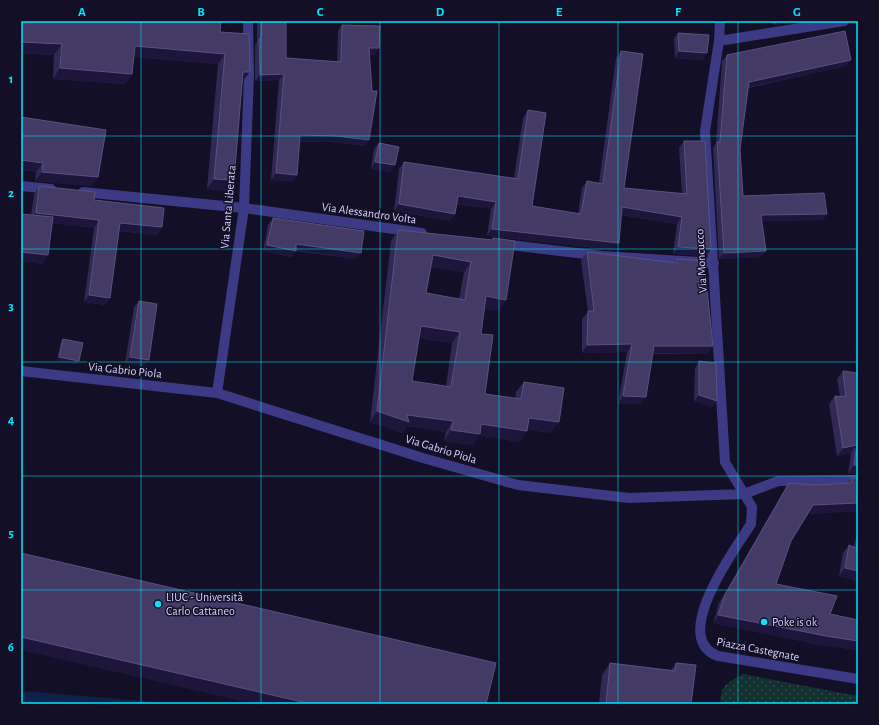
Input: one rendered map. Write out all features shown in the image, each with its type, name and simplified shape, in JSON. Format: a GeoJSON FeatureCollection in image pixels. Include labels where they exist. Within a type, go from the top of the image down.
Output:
{"type":"FeatureCollection","features":[{"type":"Feature","properties":{"kind":"street","name":"Via Santa Liberata"},"geometry":{"type":"LineString","coordinates":[[217,393],[244,208],[249,75],[248,21]]}},
{"type":"Feature","properties":{"kind":"street","name":"Via Moncucco"},"geometry":{"type":"LineString","coordinates":[[720,21],[719,41],[706,131],[725,462],[744,494]]}},
{"type":"Feature","properties":{"kind":"street"},"geometry":{"type":"LineString","coordinates":[[719,41],[844,21]]}},
{"type":"Feature","properties":{"kind":"street","name":"Via Alessandro Volta"},"geometry":{"type":"LineString","coordinates":[[21,186],[244,208],[430,234]]}},
{"type":"Feature","properties":{"kind":"street"},"geometry":{"type":"LineString","coordinates":[[492,243],[602,256],[714,263]]}},
{"type":"Feature","properties":{"kind":"street","name":"Via Gabrio Piola"},"geometry":{"type":"LineString","coordinates":[[21,371],[217,393],[423,458],[518,485],[629,498],[744,494],[778,482],[858,480]]}},
{"type":"Feature","properties":{"kind":"street","name":"Piazza Castegnate"},"geometry":{"type":"LineString","coordinates":[[744,494],[752,507],[751,524],[710,593],[701,622],[700,632],[704,647],[710,653],[718,656],[858,679]]}},
{"type":"Feature","properties":{"kind":"green space"},"geometry":{"type":"Polygon","coordinates":[[[743,674],[858,696],[858,704],[721,704],[721,693],[723,689],[729,682],[743,674]]]}},
{"type":"Feature","properties":{"kind":"water"},"geometry":{"type":"Polygon","coordinates":[[[21,691],[158,702],[158,704],[21,704],[21,691]]]}},
{"type":"Feature","properties":{"kind":"building"},"geometry":{"type":"Polygon","coordinates":[[[21,21],[221,21],[220,32],[249,34],[250,72],[243,72],[234,180],[214,179],[225,54],[135,46],[132,74],[60,68],[62,44],[21,42],[21,21]]]}},
{"type":"Feature","properties":{"kind":"building"},"geometry":{"type":"Polygon","coordinates":[[[262,21],[286,21],[286,58],[341,62],[342,25],[380,26],[379,48],[369,48],[372,91],[377,91],[369,140],[336,136],[300,135],[297,175],[276,173],[284,74],[260,75],[259,39],[261,39],[262,21]]]}},
{"type":"Feature","properties":{"kind":"building"},"geometry":{"type":"Polygon","coordinates":[[[845,31],[851,60],[749,82],[740,149],[743,196],[824,193],[827,214],[761,215],[766,251],[724,253],[717,142],[720,142],[727,55],[845,31]]]}},
{"type":"Feature","properties":{"kind":"building"},"geometry":{"type":"Polygon","coordinates":[[[678,33],[709,35],[707,53],[679,51],[678,33]]]}},
{"type":"Feature","properties":{"kind":"building"},"geometry":{"type":"Polygon","coordinates":[[[621,51],[643,54],[624,188],[687,194],[684,141],[705,141],[711,249],[678,247],[682,217],[622,207],[619,243],[492,229],[496,202],[458,196],[455,214],[399,204],[404,162],[518,179],[528,110],[546,113],[532,206],[581,214],[587,181],[603,184],[621,51]]]}},
{"type":"Feature","properties":{"kind":"building"},"geometry":{"type":"Polygon","coordinates":[[[21,117],[106,130],[98,177],[42,172],[43,163],[21,160],[21,117]]]}},
{"type":"Feature","properties":{"kind":"building"},"geometry":{"type":"Polygon","coordinates":[[[379,143],[399,147],[395,165],[375,162],[379,143]]]}},
{"type":"Feature","properties":{"kind":"building"},"geometry":{"type":"Polygon","coordinates":[[[39,186],[95,192],[94,200],[164,208],[162,227],[120,223],[110,298],[89,295],[99,220],[36,213],[39,186]]]}},
{"type":"Feature","properties":{"kind":"building"},"geometry":{"type":"Polygon","coordinates":[[[21,214],[53,217],[48,255],[21,252],[21,214]]]}},
{"type":"Feature","properties":{"kind":"building"},"geometry":{"type":"Polygon","coordinates":[[[273,218],[364,231],[361,253],[296,244],[296,251],[267,245],[273,218]]]}},
{"type":"Feature","properties":{"kind":"building"},"geometry":{"type":"Polygon","coordinates":[[[398,230],[515,241],[506,300],[486,296],[481,334],[493,335],[485,394],[521,399],[524,382],[564,388],[559,422],[529,418],[527,431],[481,424],[480,434],[451,430],[453,421],[407,415],[409,422],[377,411],[398,230]],[[433,255],[426,293],[465,300],[471,262],[433,255]],[[421,326],[412,381],[451,387],[460,332],[421,326]]]}},
{"type":"Feature","properties":{"kind":"building"},"geometry":{"type":"Polygon","coordinates":[[[587,252],[677,263],[677,259],[704,261],[713,346],[654,346],[646,397],[623,396],[632,344],[587,345],[588,311],[594,311],[587,252]]]}},
{"type":"Feature","properties":{"kind":"building"},"geometry":{"type":"Polygon","coordinates":[[[139,301],[157,304],[149,360],[130,357],[139,301]]]}},
{"type":"Feature","properties":{"kind":"building"},"geometry":{"type":"Polygon","coordinates":[[[63,339],[83,343],[79,361],[59,357],[63,339]]]}},
{"type":"Feature","properties":{"kind":"building"},"geometry":{"type":"Polygon","coordinates":[[[699,361],[716,363],[717,401],[699,395],[699,361]]]}},
{"type":"Feature","properties":{"kind":"building"},"geometry":{"type":"Polygon","coordinates":[[[843,371],[858,373],[858,466],[854,465],[857,445],[843,448],[835,396],[846,397],[843,371]]]}},
{"type":"Feature","properties":{"kind":"building"},"geometry":{"type":"Polygon","coordinates":[[[852,478],[858,478],[858,503],[813,505],[791,541],[776,584],[837,596],[830,614],[858,620],[858,641],[718,615],[725,595],[789,483],[814,485],[851,483],[852,478]]]}},
{"type":"Feature","properties":{"kind":"building"},"geometry":{"type":"Polygon","coordinates":[[[858,542],[858,571],[845,568],[849,545],[856,548],[858,542]]]}},
{"type":"Feature","properties":{"kind":"building"},"geometry":{"type":"Polygon","coordinates":[[[21,553],[496,663],[486,704],[311,704],[21,637],[21,553]]]}},
{"type":"Feature","properties":{"kind":"building"},"geometry":{"type":"Polygon","coordinates":[[[610,663],[675,671],[676,663],[696,665],[691,704],[606,704],[610,663]]]}},
{"type":"Feature","properties":{"kind":"place","name":"LIUC - Università Carlo Cattaneo"},"geometry":{"type":"Point","coordinates":[158,604]}},
{"type":"Feature","properties":{"kind":"place","name":"Poke is ok"},"geometry":{"type":"Point","coordinates":[764,622]}}]}
